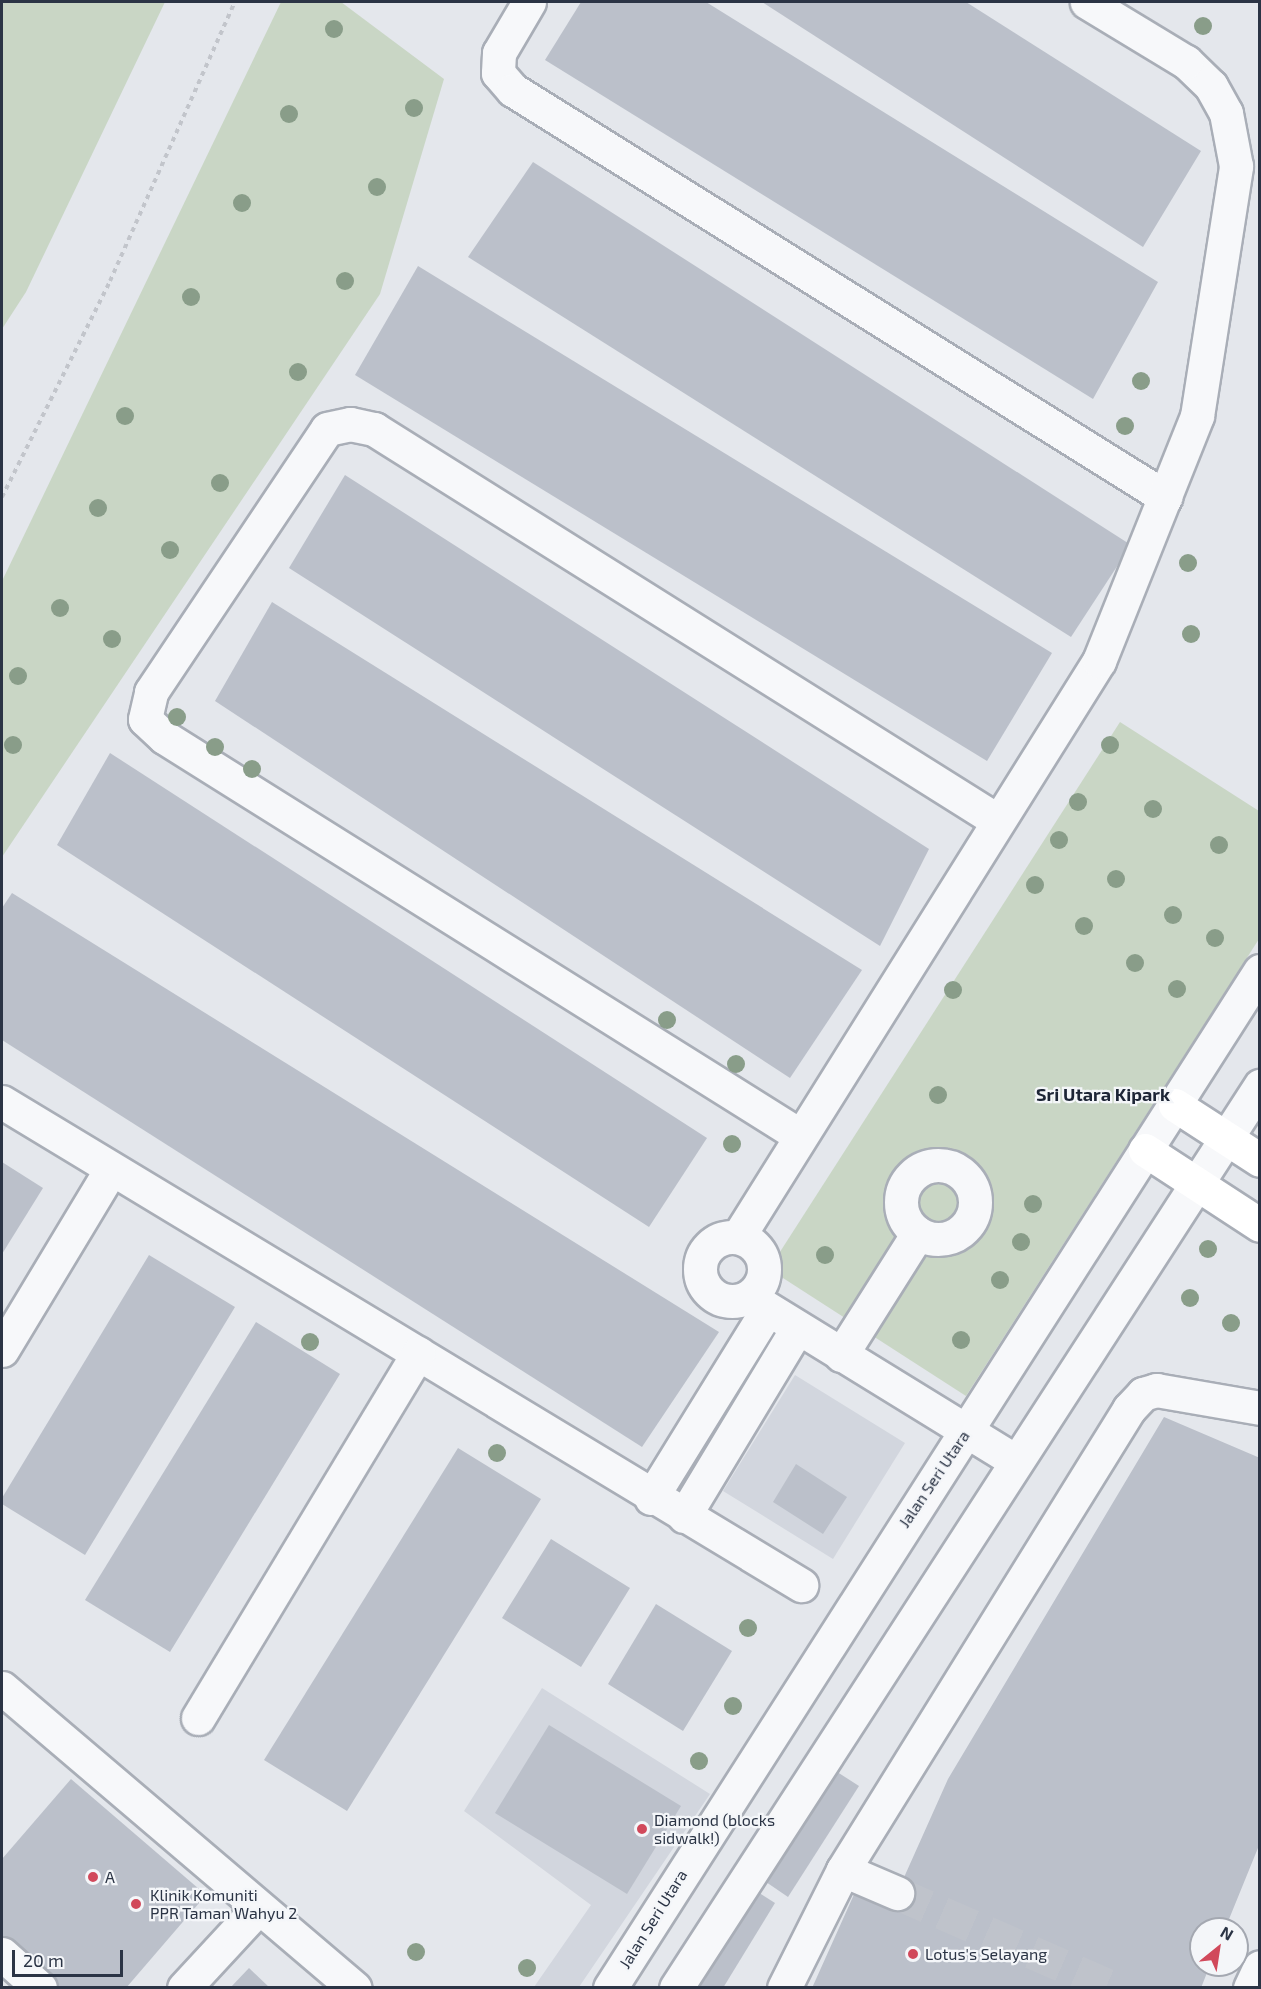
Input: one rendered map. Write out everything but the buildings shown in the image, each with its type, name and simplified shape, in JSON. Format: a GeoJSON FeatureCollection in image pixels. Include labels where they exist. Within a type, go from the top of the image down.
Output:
{"type":"FeatureCollection","features":[{"type":"Feature","properties":{"kind":"highway"},"geometry":{"type":"LineString","coordinates":[[1175,1106],[1260,1160]]}},
{"type":"Feature","properties":{"kind":"highway"},"geometry":{"type":"LineString","coordinates":[[1146,1150],[1260,1225]]}},
{"type":"Feature","properties":{"kind":"street"},"geometry":{"type":"LineString","coordinates":[[529,2],[499,53],[498,74],[513,90],[1165,497]]}},
{"type":"Feature","properties":{"kind":"street"},"geometry":{"type":"LineString","coordinates":[[738,1237],[798,1135],[1100,661],[1197,416],[1236,166],[1226,113],[1211,86],[1186,62],[1087,2]]}},
{"type":"Feature","properties":{"kind":"street"},"geometry":{"type":"LineString","coordinates":[[798,1135],[164,737],[145,719],[152,692],[327,429],[350,424],[374,429],[998,821]]}},
{"type":"Feature","properties":{"kind":"street","name":"Jalan Seri Utara"},"geometry":{"type":"LineString","coordinates":[[610,1988],[841,1620],[966,1431],[1260,971]]}},
{"type":"Feature","properties":{"kind":"street"},"geometry":{"type":"LineString","coordinates":[[675,1988],[1014,1460],[1260,1086]]}},
{"type":"Feature","properties":{"kind":"street"},"geometry":{"type":"LineString","coordinates":[[2,1102],[418,1353],[651,1498],[801,1585]]}},
{"type":"Feature","properties":{"kind":"street"},"geometry":{"type":"LineString","coordinates":[[2,1350],[111,1169]]}},
{"type":"Feature","properties":{"kind":"street"},"geometry":{"type":"LineString","coordinates":[[841,1355],[918,1233]]}},
{"type":"Feature","properties":{"kind":"street"},"geometry":{"type":"LineString","coordinates":[[651,1498],[758,1304],[764,1271],[752,1244],[738,1237],[722,1238],[709,1246],[701,1258],[700,1274],[718,1298],[758,1304],[1014,1460]]}},
{"type":"Feature","properties":{"kind":"street"},"geometry":{"type":"LineString","coordinates":[[684,1516],[798,1329]]}},
{"type":"Feature","properties":{"kind":"street"},"geometry":{"type":"LineString","coordinates":[[198,1718],[418,1353]]}},
{"type":"Feature","properties":{"kind":"street"},"geometry":{"type":"LineString","coordinates":[[784,1988],[843,1870],[1129,1409],[1143,1394],[1156,1390],[1260,1408]]}},
{"type":"Feature","properties":{"kind":"street"},"geometry":{"type":"LineString","coordinates":[[2,1688],[258,1908],[355,1988]]}},
{"type":"Feature","properties":{"kind":"street"},"geometry":{"type":"LineString","coordinates":[[843,1870],[897,1893]]}},
{"type":"Feature","properties":{"kind":"street"},"geometry":{"type":"LineString","coordinates":[[184,1988],[258,1908]]}},
{"type":"Feature","properties":{"kind":"street"},"geometry":{"type":"LineString","coordinates":[[2,1954],[40,1988]]}},
{"type":"Feature","properties":{"kind":"street"},"geometry":{"type":"LineString","coordinates":[[1250,1988],[1260,1967]]}},
{"type":"Feature","properties":{"kind":"path"},"geometry":{"type":"LineString","coordinates":[[2,497],[110,281],[235,2]]}},
{"type":"Feature","properties":{"kind":"shaded area"},"geometry":{"type":"Polygon","coordinates":[[[795,1375],[905,1443],[833,1559],[723,1491],[795,1375]]]}},
{"type":"Feature","properties":{"kind":"shaded area"},"geometry":{"type":"Polygon","coordinates":[[[542,1688],[710,1794],[579,1987],[534,1987],[591,1905],[464,1811],[542,1688]]]}},
{"type":"Feature","properties":{"kind":"green space"},"geometry":{"type":"Polygon","coordinates":[[[2,2],[165,2],[26,292],[2,329],[2,2]]]}},
{"type":"Feature","properties":{"kind":"green space"},"geometry":{"type":"Polygon","coordinates":[[[281,2],[341,2],[444,79],[380,294],[2,857],[2,581],[281,2]]]}},
{"type":"Feature","properties":{"kind":"green space"},"geometry":{"type":"Polygon","coordinates":[[[1120,722],[1259,811],[1259,939],[966,1396],[769,1269],[1120,722]]]}},
{"type":"Feature","properties":{"kind":"tunnel"},"geometry":{"type":"LineString","coordinates":[[897,1893],[1114,1988]]}},
{"type":"Feature","properties":{"kind":"place","name":"Diamond (blocks sidwalk!)"},"geometry":{"type":"Point","coordinates":[642,1829]}},
{"type":"Feature","properties":{"kind":"place","name":"A"},"geometry":{"type":"Point","coordinates":[93,1877]}},
{"type":"Feature","properties":{"kind":"place","name":"Klinik Komuniti PPR Taman Wahyu 2"},"geometry":{"type":"Point","coordinates":[136,1904]}},
{"type":"Feature","properties":{"kind":"place","name":"Lotus's Selayang"},"geometry":{"type":"Point","coordinates":[913,1954]}},
{"type":"Feature","properties":{"kind":"district","name":"Sri Utara Kipark"},"geometry":{"type":"Point","coordinates":[1103,1094]}}]}
